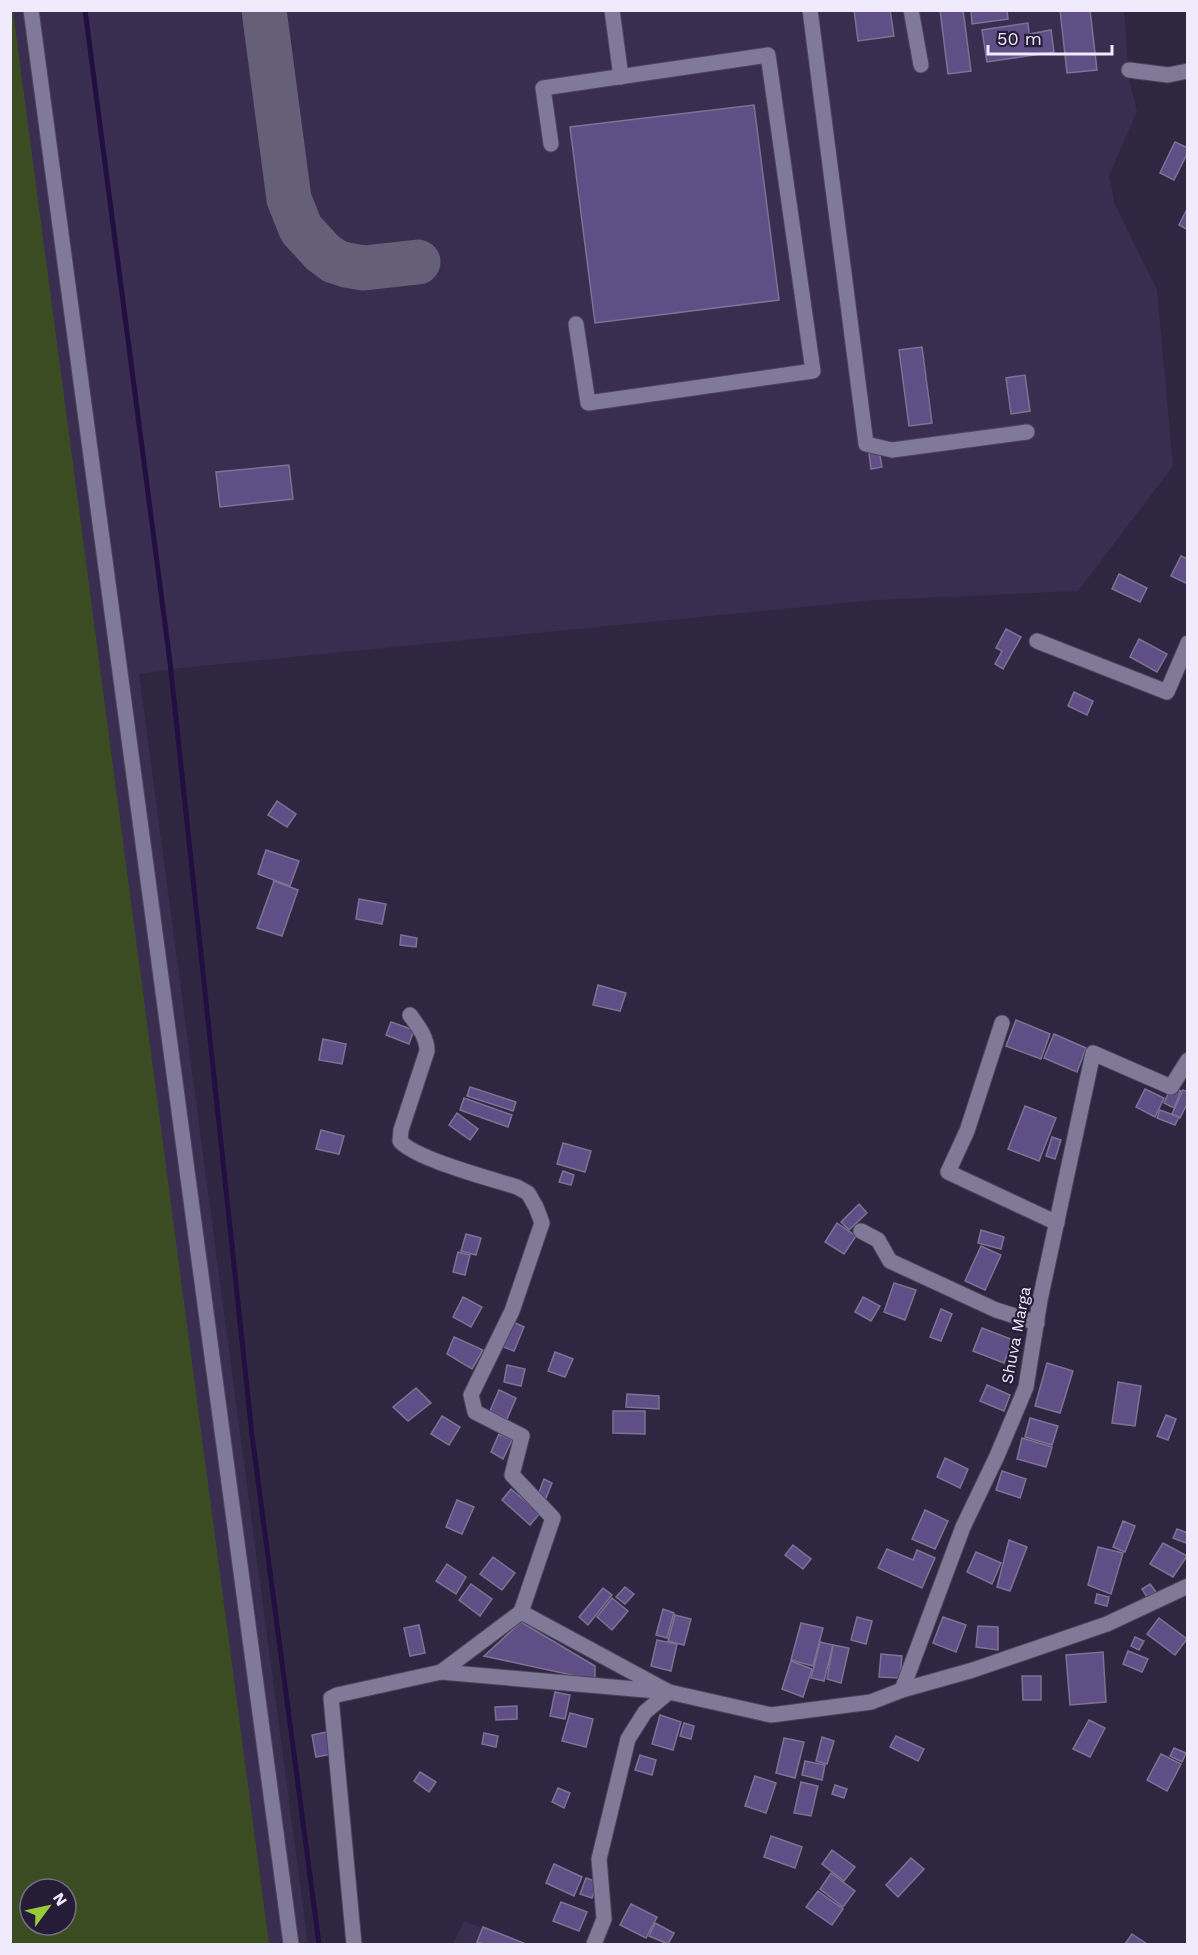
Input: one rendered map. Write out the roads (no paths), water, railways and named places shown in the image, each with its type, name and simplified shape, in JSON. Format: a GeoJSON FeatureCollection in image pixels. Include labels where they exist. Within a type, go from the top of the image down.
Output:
{"type":"FeatureCollection","features":[{"type":"Feature","properties":{"kind":"street"},"geometry":{"type":"LineString","coordinates":[[31,10],[291,1944]]}},
{"type":"Feature","properties":{"kind":"street"},"geometry":{"type":"LineString","coordinates":[[612,10],[621,77]]}},
{"type":"Feature","properties":{"kind":"street"},"geometry":{"type":"LineString","coordinates":[[810,10],[866,444],[892,450],[1027,432]]}},
{"type":"Feature","properties":{"kind":"street"},"geometry":{"type":"LineString","coordinates":[[911,10],[921,65]]}},
{"type":"Feature","properties":{"kind":"street"},"geometry":{"type":"LineString","coordinates":[[551,144],[543,88],[768,55],[813,370],[588,402],[576,324]]}},
{"type":"Feature","properties":{"kind":"street"},"geometry":{"type":"LineString","coordinates":[[1129,70],[1168,75],[1188,71]]}},
{"type":"Feature","properties":{"kind":"street"},"geometry":{"type":"LineString","coordinates":[[1037,641],[1167,692],[1188,643]]}},
{"type":"Feature","properties":{"kind":"street"},"geometry":{"type":"LineString","coordinates":[[410,1015],[421,1031],[427,1044],[427,1051],[401,1130],[400,1141],[404,1146],[422,1156],[517,1187],[528,1193],[542,1223],[512,1311],[471,1395],[475,1412],[522,1436],[512,1475],[553,1518],[521,1612],[441,1672]]}},
{"type":"Feature","properties":{"kind":"street"},"geometry":{"type":"LineString","coordinates":[[1002,1023],[967,1131],[948,1172],[1058,1223]]}},
{"type":"Feature","properties":{"kind":"street","name":"Shuva Marga"},"geometry":{"type":"LineString","coordinates":[[902,1690],[963,1527],[997,1456],[1026,1387],[1070,1152],[1093,1053],[1171,1087],[1188,1060]]}},
{"type":"Feature","properties":{"kind":"street"},"geometry":{"type":"LineString","coordinates":[[861,1231],[878,1240],[890,1261],[996,1310],[1037,1323]]}},
{"type":"Feature","properties":{"kind":"street"},"geometry":{"type":"LineString","coordinates":[[354,1944],[331,1698],[337,1695],[441,1672],[669,1692],[771,1715],[871,1702],[1107,1624],[1188,1586]]}},
{"type":"Feature","properties":{"kind":"street"},"geometry":{"type":"LineString","coordinates":[[521,1612],[669,1692]]}},
{"type":"Feature","properties":{"kind":"street"},"geometry":{"type":"LineString","coordinates":[[594,1944],[604,1919],[599,1859],[628,1739],[645,1712],[669,1692]]}},
{"type":"Feature","properties":{"kind":"waterway"},"geometry":{"type":"LineString","coordinates":[[85,10],[170,662],[252,1435],[319,1944]]}}]}
